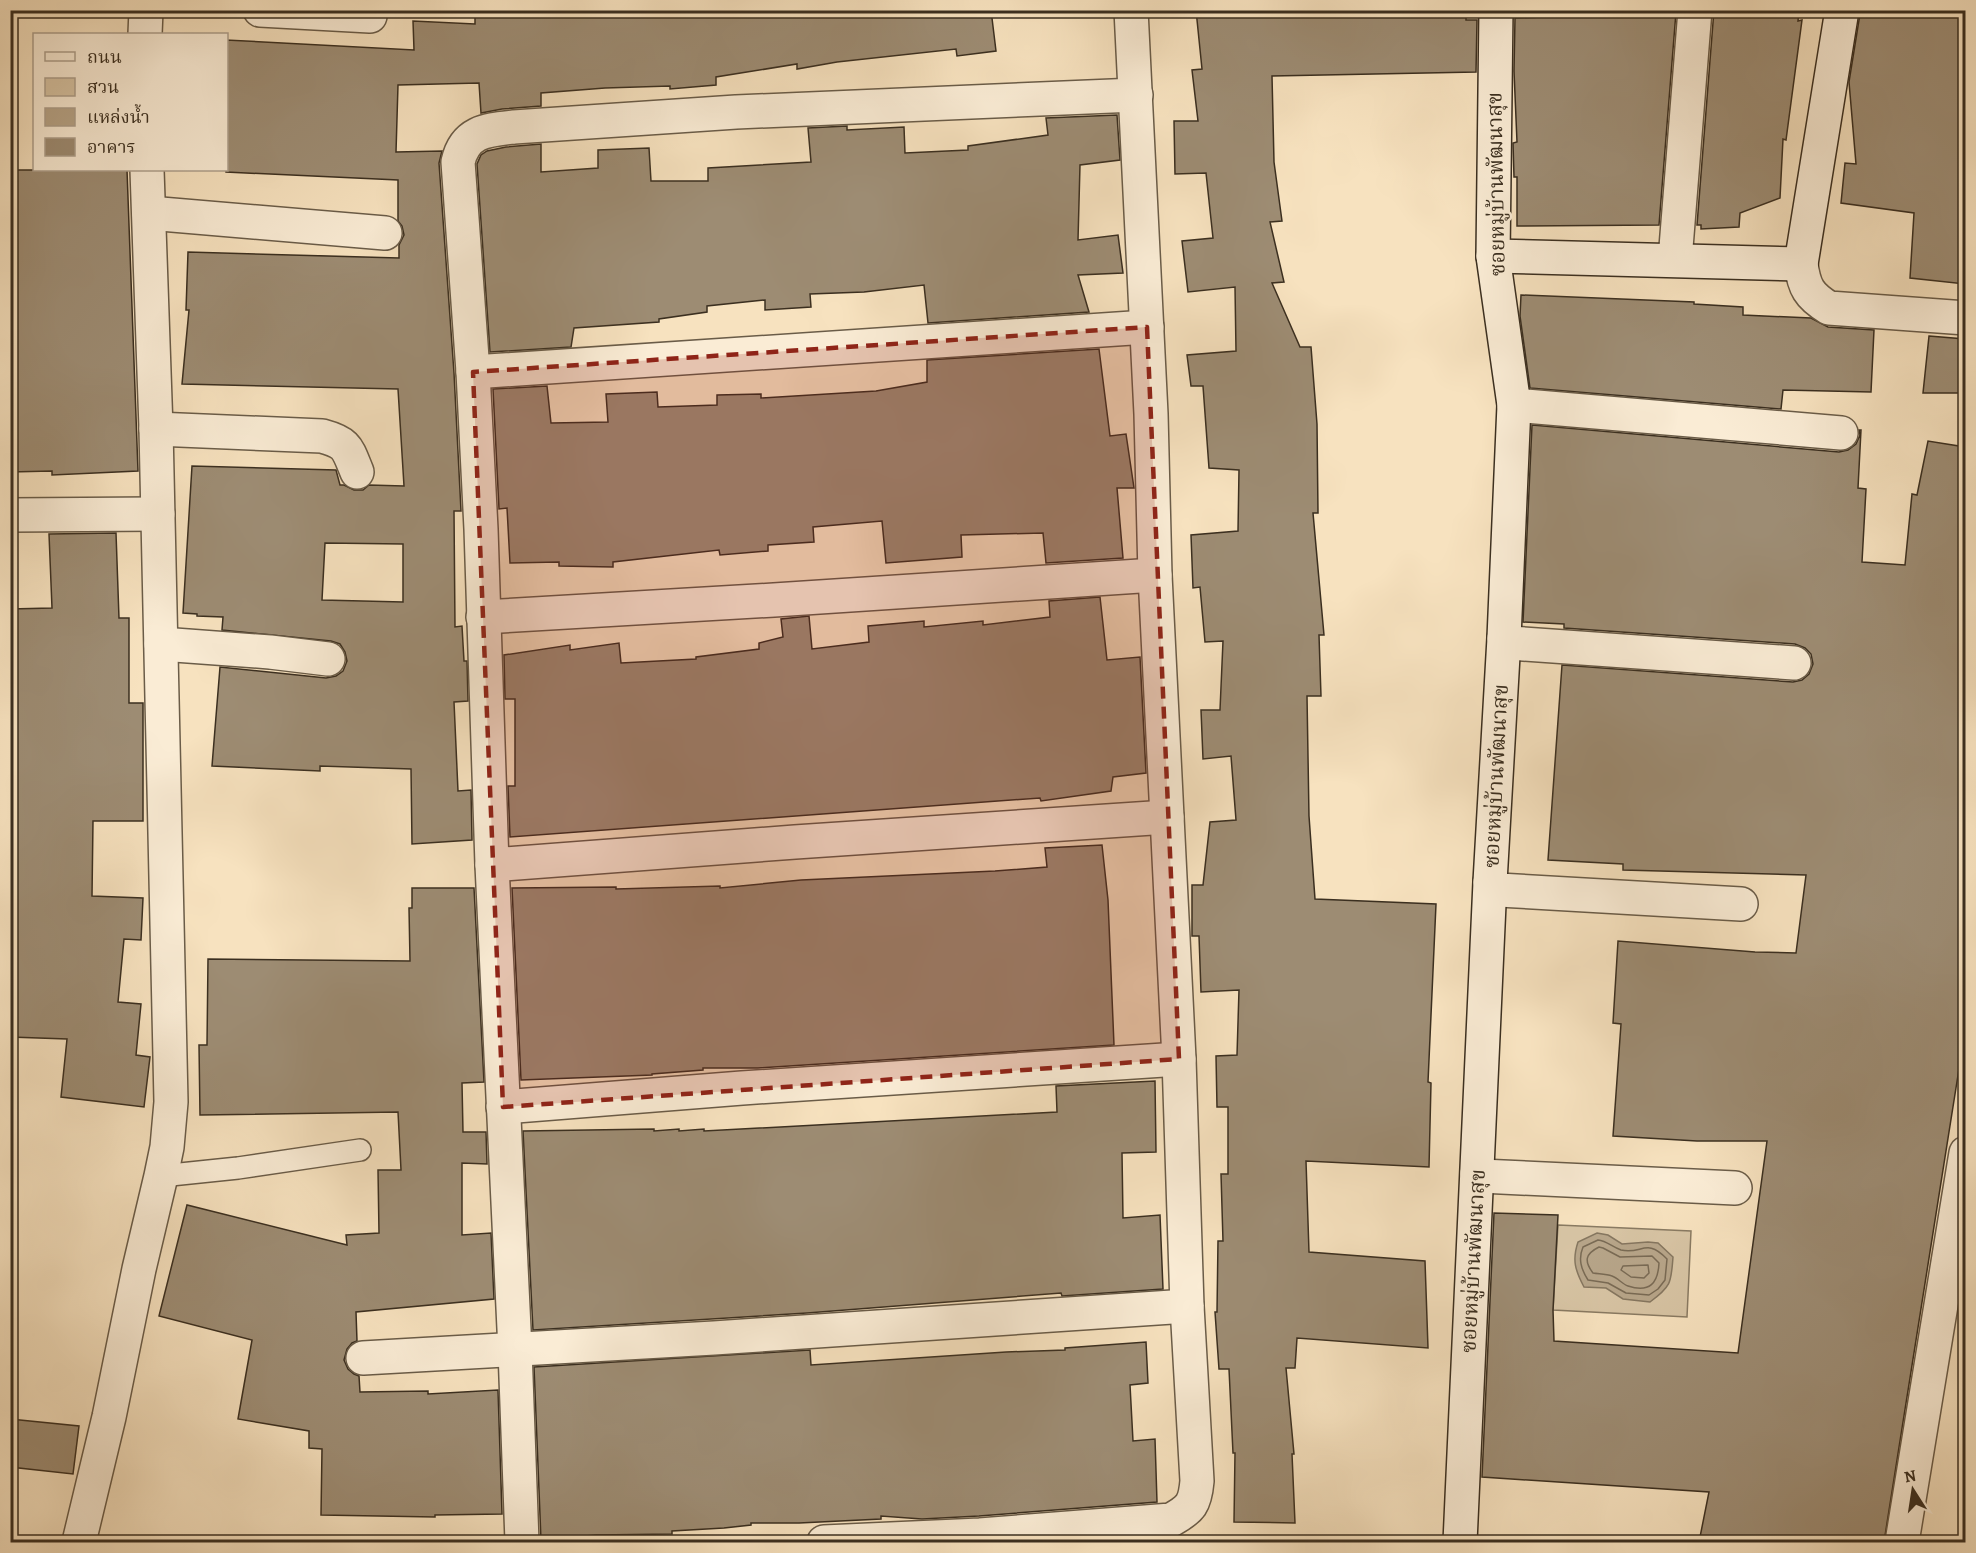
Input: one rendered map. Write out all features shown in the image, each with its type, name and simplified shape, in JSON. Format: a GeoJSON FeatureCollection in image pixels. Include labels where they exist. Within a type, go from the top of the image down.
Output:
{"type":"FeatureCollection","features":[{"type":"Feature","properties":{"kind":"street"},"geometry":{"type":"LineString","coordinates":[[145,33],[146,10]]}},
{"type":"Feature","properties":{"kind":"street"},"geometry":{"type":"LineString","coordinates":[[260,10],[370,16]]}},
{"type":"Feature","properties":{"kind":"street"},"geometry":{"type":"LineString","coordinates":[[824,1542],[980,1539],[1171,1520],[1187,1511],[1195,1498],[1197,1481],[1187,1306],[1179,1059],[1155,574],[1147,327],[1131,10]]}},
{"type":"Feature","properties":{"kind":"street","name":"ซอยหมู่บ้านพัฒนาสุข"},"geometry":{"type":"LineString","coordinates":[[1460,1542],[1507,641],[1514,405],[1493,256],[1496,10]]}},
{"type":"Feature","properties":{"kind":"street"},"geometry":{"type":"LineString","coordinates":[[1675,260],[1695,10]]}},
{"type":"Feature","properties":{"kind":"street"},"geometry":{"type":"LineString","coordinates":[[1842,10],[1801,264],[1803,280],[1816,300],[1829,308],[1965,318]]}},
{"type":"Feature","properties":{"kind":"street"},"geometry":{"type":"LineString","coordinates":[[522,1542],[473,372],[458,162],[461,151],[465,143],[473,136],[487,130],[514,127],[736,112],[1136,95]]}},
{"type":"Feature","properties":{"kind":"street"},"geometry":{"type":"LineString","coordinates":[[79,1542],[109,1417],[139,1269],[167,1148],[171,1102],[156,429],[147,171]]}},
{"type":"Feature","properties":{"kind":"street"},"geometry":{"type":"LineString","coordinates":[[149,213],[385,233]]}},
{"type":"Feature","properties":{"kind":"street"},"geometry":{"type":"LineString","coordinates":[[1493,256],[1801,264]]}},
{"type":"Feature","properties":{"kind":"street"},"geometry":{"type":"LineString","coordinates":[[473,372],[1147,327]]}},
{"type":"Feature","properties":{"kind":"street"},"geometry":{"type":"LineString","coordinates":[[1514,405],[1841,434]]}},
{"type":"Feature","properties":{"kind":"street"},"geometry":{"type":"LineString","coordinates":[[156,429],[322,436],[340,441],[349,453],[357,472]]}},
{"type":"Feature","properties":{"kind":"street"},"geometry":{"type":"LineString","coordinates":[[10,515],[158,514]]}},
{"type":"Feature","properties":{"kind":"street"},"geometry":{"type":"LineString","coordinates":[[483,617],[762,601],[1155,574]]}},
{"type":"Feature","properties":{"kind":"street"},"geometry":{"type":"LineString","coordinates":[[1507,641],[1794,663]]}},
{"type":"Feature","properties":{"kind":"street"},"geometry":{"type":"LineString","coordinates":[[161,644],[328,659]]}},
{"type":"Feature","properties":{"kind":"street"},"geometry":{"type":"LineString","coordinates":[[492,866],[795,842],[1167,817]]}},
{"type":"Feature","properties":{"kind":"street"},"geometry":{"type":"LineString","coordinates":[[1494,886],[1741,904]]}},
{"type":"Feature","properties":{"kind":"street"},"geometry":{"type":"LineString","coordinates":[[503,1107],[742,1088],[1179,1059]]}},
{"type":"Feature","properties":{"kind":"street"},"geometry":{"type":"LineString","coordinates":[[1902,1542],[1965,1153]]}},
{"type":"Feature","properties":{"kind":"street"},"geometry":{"type":"LineString","coordinates":[[1479,1174],[1735,1188]]}},
{"type":"Feature","properties":{"kind":"street"},"geometry":{"type":"LineString","coordinates":[[363,1358],[714,1338],[1187,1306]]}},
{"type":"Feature","properties":{"kind":"lane"},"geometry":{"type":"LineString","coordinates":[[161,1176],[238,1168],[360,1150]]}},
{"type":"Feature","properties":{"kind":"highlighted area"},"geometry":{"type":"Polygon","coordinates":[[[1147,327],[1179,1059],[503,1107],[473,372],[1147,327]]]}},
{"type":"Feature","properties":{"kind":"green space"},"geometry":{"type":"Polygon","coordinates":[[[1558,1225],[1691,1231],[1687,1317],[1553,1310],[1558,1225]]]}},
{"type":"Feature","properties":{"kind":"water"},"geometry":{"type":"Polygon","coordinates":[[[1597,1233],[1608,1235],[1622,1244],[1658,1243],[1673,1257],[1671,1278],[1663,1292],[1650,1302],[1623,1299],[1606,1288],[1584,1287],[1575,1265],[1576,1248],[1578,1242],[1597,1233]]]}},
{"type":"Feature","properties":{"kind":"building"},"geometry":{"type":"Polygon","coordinates":[[[500,10],[529,10],[529,14],[579,13],[580,17],[641,10],[991,10],[996,51],[957,56],[956,49],[837,62],[797,69],[797,64],[716,77],[716,85],[670,89],[670,86],[605,88],[541,93],[541,106],[481,113],[479,83],[398,85],[396,152],[442,151],[439,163],[461,511],[454,511],[455,627],[462,626],[464,661],[467,661],[468,701],[454,702],[458,791],[471,790],[472,840],[412,844],[411,769],[320,766],[320,771],[212,766],[220,667],[326,678],[336,676],[343,671],[347,661],[340,644],[331,641],[222,630],[223,617],[183,613],[192,466],[336,470],[340,485],[354,490],[363,490],[369,485],[404,486],[398,389],[182,384],[189,310],[186,310],[188,252],[399,258],[399,245],[404,235],[398,221],[398,180],[226,172],[228,171],[228,40],[414,50],[413,21],[475,24],[475,13],[500,10]],[[325,543],[322,600],[403,602],[403,544],[325,543]]]}},
{"type":"Feature","properties":{"kind":"building"},"geometry":{"type":"Polygon","coordinates":[[[1196,10],[1466,10],[1466,20],[1477,20],[1476,72],[1272,76],[1274,162],[1282,221],[1270,222],[1284,282],[1272,283],[1300,347],[1311,347],[1317,424],[1318,513],[1313,513],[1324,635],[1319,635],[1321,696],[1307,696],[1309,816],[1315,899],[1436,904],[1428,1082],[1431,1083],[1429,1167],[1306,1161],[1309,1252],[1425,1261],[1428,1348],[1297,1338],[1295,1368],[1286,1368],[1294,1454],[1292,1454],[1295,1523],[1234,1522],[1235,1453],[1233,1453],[1229,1369],[1219,1369],[1215,1312],[1217,1312],[1218,1241],[1223,1241],[1221,1174],[1228,1174],[1228,1107],[1217,1107],[1216,1056],[1237,1055],[1239,990],[1201,992],[1199,936],[1192,936],[1192,885],[1203,885],[1210,822],[1236,820],[1231,756],[1203,759],[1201,710],[1220,710],[1223,641],[1205,642],[1200,587],[1193,588],[1191,535],[1238,531],[1239,470],[1209,468],[1203,386],[1191,386],[1187,355],[1236,351],[1235,287],[1188,292],[1182,241],[1213,238],[1206,173],[1175,174],[1174,121],[1198,121],[1192,70],[1202,69],[1196,10]]]}},
{"type":"Feature","properties":{"kind":"building"},"geometry":{"type":"Polygon","coordinates":[[[1714,10],[1799,10],[1798,21],[1802,20],[1786,140],[1783,139],[1780,198],[1740,213],[1739,227],[1701,229],[1701,225],[1697,225],[1714,10]]]}},
{"type":"Feature","properties":{"kind":"building"},"geometry":{"type":"Polygon","coordinates":[[[1895,10],[1965,10],[1965,284],[1910,278],[1914,213],[1841,203],[1845,163],[1856,164],[1849,82],[1860,14],[1895,10]]]}},
{"type":"Feature","properties":{"kind":"building"},"geometry":{"type":"Polygon","coordinates":[[[1676,12],[1659,225],[1517,226],[1517,177],[1514,177],[1513,143],[1517,142],[1514,71],[1515,18],[1676,12]]]}},
{"type":"Feature","properties":{"kind":"building"},"geometry":{"type":"Polygon","coordinates":[[[1117,115],[1120,160],[1080,165],[1078,240],[1118,235],[1123,273],[1078,275],[1089,312],[928,323],[924,285],[864,292],[810,294],[811,307],[765,310],[765,300],[707,306],[707,312],[659,319],[659,322],[574,328],[571,347],[490,352],[477,164],[481,155],[487,151],[541,144],[541,172],[598,168],[598,150],[649,148],[651,181],[708,181],[708,168],[811,162],[808,128],[847,126],[847,130],[904,127],[905,153],[968,150],[968,146],[1048,135],[1046,118],[1117,115]]]}},
{"type":"Feature","properties":{"kind":"building"},"geometry":{"type":"Polygon","coordinates":[[[10,170],[127,171],[138,471],[52,475],[52,471],[10,472],[10,170]]]}},
{"type":"Feature","properties":{"kind":"building"},"geometry":{"type":"Polygon","coordinates":[[[1521,295],[1694,302],[1694,304],[1743,307],[1743,315],[1811,318],[1828,327],[1874,330],[1871,392],[1783,390],[1781,409],[1530,388],[1520,316],[1521,295]]]}},
{"type":"Feature","properties":{"kind":"building"},"geometry":{"type":"Polygon","coordinates":[[[1929,336],[1965,339],[1965,393],[1923,393],[1929,336]]]}},
{"type":"Feature","properties":{"kind":"building"},"geometry":{"type":"Polygon","coordinates":[[[1099,349],[1110,436],[1126,434],[1134,488],[1117,488],[1123,558],[1046,563],[1043,533],[961,535],[962,557],[886,563],[882,521],[813,527],[814,542],[768,545],[768,551],[720,555],[719,550],[613,562],[613,567],[559,566],[559,562],[510,563],[507,508],[499,509],[493,389],[547,386],[551,423],[608,422],[606,394],[657,392],[658,407],[717,405],[717,395],[761,394],[761,398],[876,391],[927,382],[927,360],[1099,349]]]}},
{"type":"Feature","properties":{"kind":"building"},"geometry":{"type":"Polygon","coordinates":[[[1532,425],[1839,452],[1848,450],[1856,444],[1860,435],[1859,430],[1861,430],[1858,488],[1866,489],[1862,562],[1905,565],[1912,494],[1917,495],[1928,441],[1965,447],[1965,1031],[1884,1542],[1699,1542],[1709,1492],[1482,1477],[1494,1213],[1558,1215],[1553,1310],[1554,1341],[1738,1353],[1767,1141],[1697,1141],[1613,1136],[1621,1024],[1613,1023],[1618,941],[1796,953],[1806,875],[1623,870],[1623,864],[1548,860],[1562,665],[1793,682],[1802,680],[1809,674],[1813,664],[1811,654],[1805,648],[1795,644],[1564,628],[1564,624],[1523,622],[1532,425]]]}},
{"type":"Feature","properties":{"kind":"building"},"geometry":{"type":"Polygon","coordinates":[[[116,533],[119,618],[129,618],[129,703],[143,703],[143,821],[93,821],[92,896],[143,898],[141,940],[124,939],[118,1002],[141,1004],[136,1055],[150,1057],[144,1107],[61,1097],[67,1039],[10,1037],[10,609],[52,608],[49,534],[116,533]]]}},
{"type":"Feature","properties":{"kind":"building"},"geometry":{"type":"Polygon","coordinates":[[[1100,597],[1107,660],[1140,657],[1146,773],[1113,777],[1111,791],[1041,801],[1040,798],[510,837],[508,786],[515,786],[515,699],[505,699],[504,655],[570,645],[570,650],[619,643],[621,663],[696,659],[696,657],[759,649],[759,643],[783,637],[781,619],[809,616],[812,649],[869,642],[868,626],[924,621],[924,627],[983,621],[983,625],[1050,617],[1049,601],[1100,597]]]}},
{"type":"Feature","properties":{"kind":"building"},"geometry":{"type":"Polygon","coordinates":[[[1102,845],[1108,900],[1114,1045],[758,1068],[703,1068],[703,1070],[652,1075],[521,1080],[512,888],[616,887],[616,889],[720,886],[720,888],[801,880],[995,871],[1047,867],[1045,848],[1102,845]]]}},
{"type":"Feature","properties":{"kind":"building"},"geometry":{"type":"Polygon","coordinates":[[[412,888],[474,888],[484,1082],[462,1083],[463,1132],[486,1132],[487,1164],[462,1163],[462,1235],[491,1233],[494,1299],[356,1312],[357,1341],[347,1349],[344,1360],[348,1369],[359,1376],[360,1392],[428,1391],[428,1394],[498,1390],[502,1514],[435,1515],[435,1517],[321,1515],[322,1449],[309,1448],[309,1431],[238,1419],[252,1340],[159,1316],[187,1205],[347,1245],[346,1235],[379,1233],[378,1170],[401,1170],[398,1112],[200,1115],[199,1045],[207,1045],[208,959],[410,961],[409,908],[412,908],[412,888]]]}},
{"type":"Feature","properties":{"kind":"building"},"geometry":{"type":"Polygon","coordinates":[[[1155,1081],[1156,1152],[1122,1153],[1123,1218],[1160,1215],[1163,1289],[1062,1296],[1061,1293],[807,1313],[533,1330],[523,1131],[704,1129],[704,1131],[1057,1112],[1056,1086],[1155,1081]]]}},
{"type":"Feature","properties":{"kind":"building"},"geometry":{"type":"Polygon","coordinates":[[[1146,1342],[1148,1383],[1130,1385],[1133,1441],[1155,1439],[1157,1502],[922,1519],[881,1516],[881,1519],[751,1523],[751,1525],[724,1528],[672,1531],[672,1534],[596,1535],[541,1540],[534,1367],[810,1350],[811,1365],[1065,1350],[1065,1348],[1146,1342]]]}},
{"type":"Feature","properties":{"kind":"building"},"geometry":{"type":"Polygon","coordinates":[[[10,1419],[79,1426],[73,1474],[10,1467],[10,1419]]]}}]}
